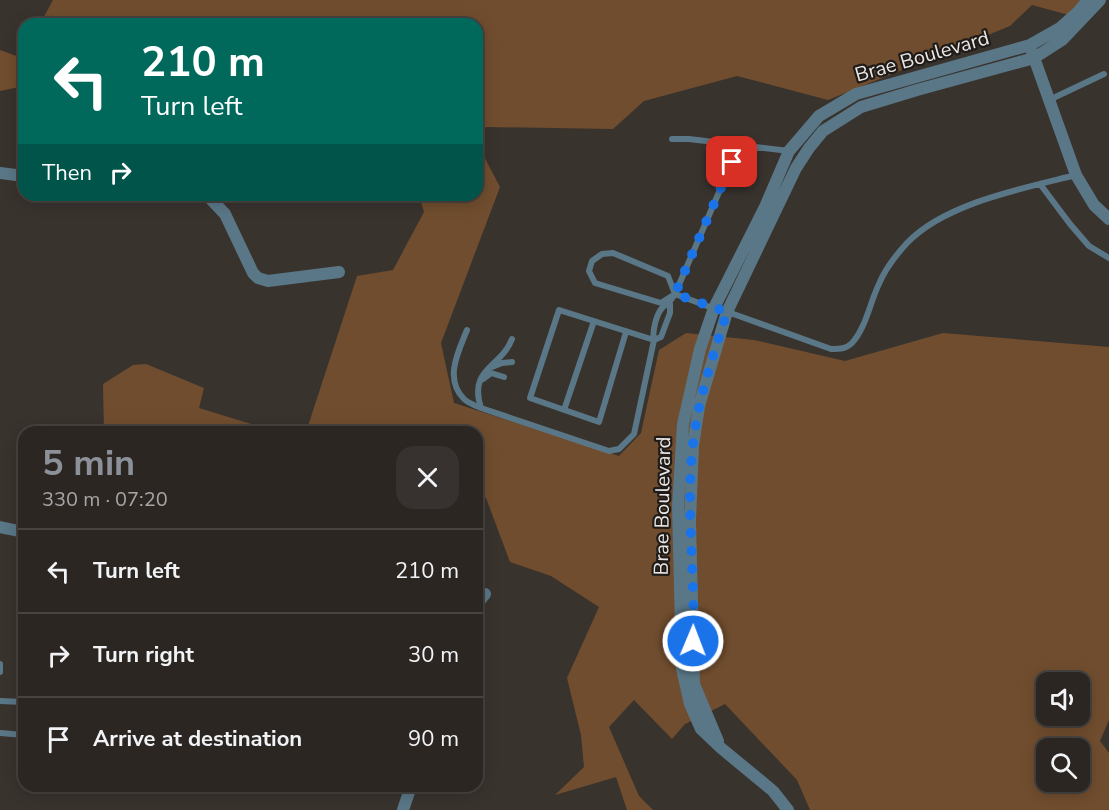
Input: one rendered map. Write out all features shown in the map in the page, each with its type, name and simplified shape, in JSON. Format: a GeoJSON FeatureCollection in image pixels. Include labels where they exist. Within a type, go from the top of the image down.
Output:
{"type":"FeatureCollection","features":[{"type":"Feature","properties":{"kind":"street","name":"Brae Boulevard"},"geometry":{"type":"LineString","coordinates":[[788,810],[773,791],[701,729],[690,704],[682,669],[678,506],[683,424],[700,349],[714,308],[765,207],[789,151],[819,116],[856,94],[1030,45],[1060,27],[1088,0]]}},
{"type":"Feature","properties":{"kind":"street","name":"Brae Boulevard"},"geometry":{"type":"LineString","coordinates":[[721,748],[694,684],[690,489],[693,446],[699,405],[727,312],[796,168],[823,131],[861,107],[1034,58],[1062,40],[1100,0]]}},
{"type":"Feature","properties":{"kind":"street"},"geometry":{"type":"LineString","coordinates":[[1030,45],[1076,175],[1094,205],[1109,219]]}},
{"type":"Feature","properties":{"kind":"street"},"geometry":{"type":"LineString","coordinates":[[0,173],[18,175]]}},
{"type":"Feature","properties":{"kind":"street"},"geometry":{"type":"LineString","coordinates":[[213,201],[225,214],[253,273],[258,278],[268,281],[339,272]]}},
{"type":"Feature","properties":{"kind":"street"},"geometry":{"type":"LineString","coordinates":[[0,527],[18,531]]}},
{"type":"Feature","properties":{"kind":"street"},"geometry":{"type":"LineString","coordinates":[[403,810],[409,792]]}},
{"type":"Feature","properties":{"kind":"lane"},"geometry":{"type":"LineString","coordinates":[[1048,101],[1104,74]]}},
{"type":"Feature","properties":{"kind":"lane"},"geometry":{"type":"LineString","coordinates":[[672,139],[789,151]]}},
{"type":"Feature","properties":{"kind":"lane"},"geometry":{"type":"LineString","coordinates":[[722,144],[732,162]]}},
{"type":"Feature","properties":{"kind":"lane"},"geometry":{"type":"LineString","coordinates":[[626,332],[599,422],[530,398],[559,310],[654,340],[661,337],[670,313],[670,304],[732,162],[755,147]]}},
{"type":"Feature","properties":{"kind":"lane"},"geometry":{"type":"LineString","coordinates":[[675,294],[662,303],[595,282],[589,271],[592,261],[602,254],[613,253],[668,276],[675,294],[831,349],[845,348],[853,342],[861,329],[884,272],[909,242],[939,219],[987,199],[1076,175]]}},
{"type":"Feature","properties":{"kind":"lane"},"geometry":{"type":"LineString","coordinates":[[1040,184],[1089,246],[1109,258]]}},
{"type":"Feature","properties":{"kind":"lane"},"geometry":{"type":"LineString","coordinates":[[564,410],[594,321]]}},
{"type":"Feature","properties":{"kind":"lane"},"geometry":{"type":"LineString","coordinates":[[467,330],[453,371],[457,389],[465,400],[481,408],[609,450],[620,449],[634,434],[654,340]]}},
{"type":"Feature","properties":{"kind":"lane"},"geometry":{"type":"LineString","coordinates":[[481,408],[478,397],[480,381],[493,362],[509,347],[512,339]]}},
{"type":"Feature","properties":{"kind":"lane"},"geometry":{"type":"LineString","coordinates":[[480,381],[494,365],[512,362]]}},
{"type":"Feature","properties":{"kind":"lane"},"geometry":{"type":"LineString","coordinates":[[480,381],[491,373],[504,377]]}},
{"type":"Feature","properties":{"kind":"lane"},"geometry":{"type":"LineString","coordinates":[[0,664],[0,672]]}},
{"type":"Feature","properties":{"kind":"lane"},"geometry":{"type":"LineString","coordinates":[[0,701],[18,702]]}},
{"type":"Feature","properties":{"kind":"lane"},"geometry":{"type":"LineString","coordinates":[[0,733],[18,734]]}},
{"type":"Feature","properties":{"kind":"shaded area"},"geometry":{"type":"Polygon","coordinates":[[[53,0],[1091,0],[1080,18],[1032,5],[1010,26],[828,100],[737,76],[644,101],[613,129],[486,127],[483,132],[483,18],[43,18],[53,0]]]}},
{"type":"Feature","properties":{"kind":"shaded area"},"geometry":{"type":"Polygon","coordinates":[[[0,50],[18,57],[18,87],[0,91],[0,50]]]}},
{"type":"Feature","properties":{"kind":"shaded area"},"geometry":{"type":"Polygon","coordinates":[[[483,154],[500,187],[441,343],[454,403],[619,456],[641,433],[659,350],[686,333],[754,340],[845,361],[943,333],[1109,347],[1109,720],[1100,741],[1109,753],[1109,810],[810,810],[797,780],[725,704],[685,724],[672,739],[634,700],[609,727],[639,796],[653,810],[627,810],[616,777],[555,795],[584,767],[581,735],[567,678],[599,607],[551,576],[510,562],[486,498],[483,497],[483,426],[308,426],[357,276],[393,270],[424,212],[421,201],[483,201],[483,154]]]}},
{"type":"Feature","properties":{"kind":"shaded area"},"geometry":{"type":"Polygon","coordinates":[[[146,364],[204,388],[199,408],[258,426],[104,426],[103,384],[133,365],[146,364]]]}},
{"type":"Feature","properties":{"kind":"route"},"geometry":{"type":"LineString","coordinates":[[693,641],[690,520],[693,446],[699,405],[727,312],[675,294],[732,162]]}}]}
